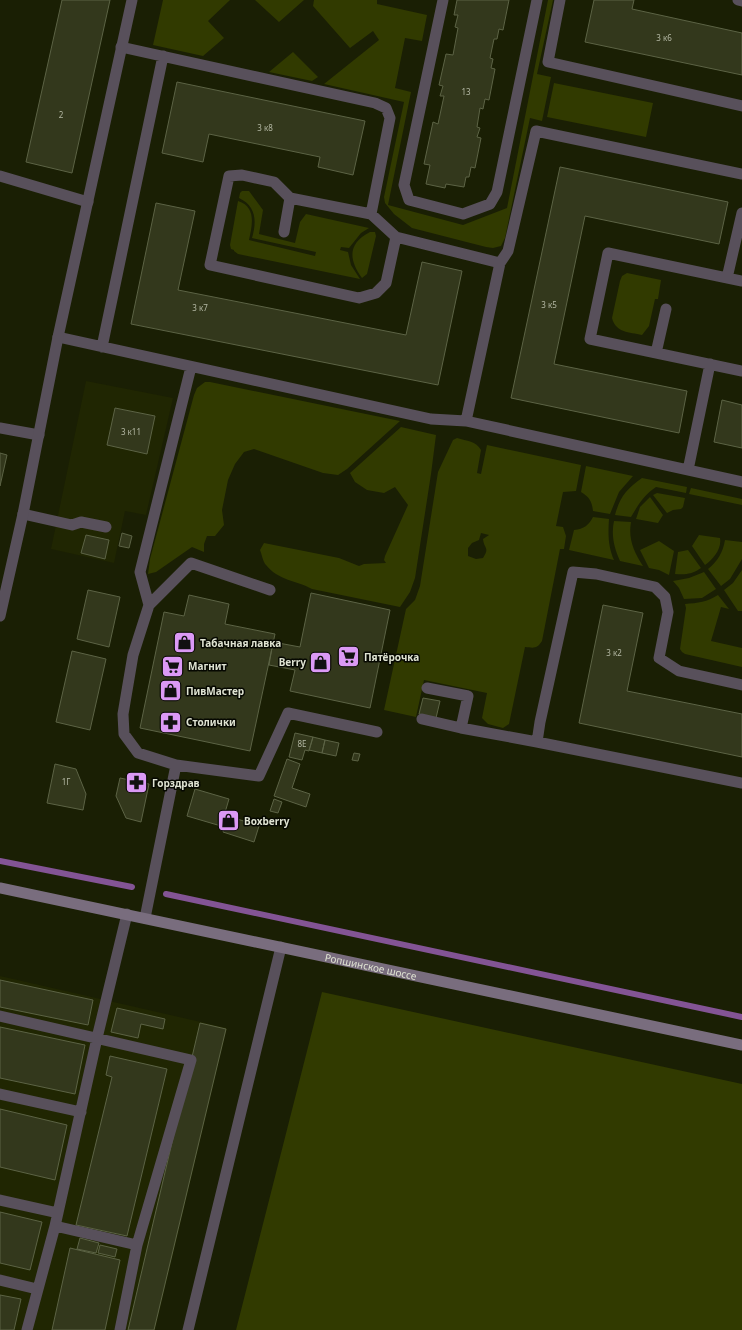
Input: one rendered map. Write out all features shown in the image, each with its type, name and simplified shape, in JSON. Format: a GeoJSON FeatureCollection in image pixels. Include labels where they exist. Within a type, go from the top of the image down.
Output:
{"type":"FeatureCollection","features":[{"type":"Feature","properties":{"kind":"main road","name":"Ропшинское шоссе"},"geometry":{"type":"LineString","coordinates":[[0,888],[742,1045]]}},
{"type":"Feature","properties":{"kind":"street"},"geometry":{"type":"LineString","coordinates":[[0,616],[23,514],[58,337],[132,0]]}},
{"type":"Feature","properties":{"kind":"street"},"geometry":{"type":"LineString","coordinates":[[443,0],[404,185],[409,200],[464,214],[490,204],[497,192],[537,0]]}},
{"type":"Feature","properties":{"kind":"street"},"geometry":{"type":"LineString","coordinates":[[560,0],[548,62],[742,106]]}},
{"type":"Feature","properties":{"kind":"street"},"geometry":{"type":"LineString","coordinates":[[738,0],[742,1]]}},
{"type":"Feature","properties":{"kind":"street"},"geometry":{"type":"LineString","coordinates":[[121,47],[375,103],[386,108],[390,118],[371,214]]}},
{"type":"Feature","properties":{"kind":"street"},"geometry":{"type":"LineString","coordinates":[[102,347],[163,56]]}},
{"type":"Feature","properties":{"kind":"street"},"geometry":{"type":"LineString","coordinates":[[466,421],[500,263],[508,251],[536,131],[742,174]]}},
{"type":"Feature","properties":{"kind":"street"},"geometry":{"type":"LineString","coordinates":[[396,237],[386,283],[376,293],[359,298],[210,265],[229,176],[242,175],[274,182],[290,198],[371,214],[396,237],[500,263]]}},
{"type":"Feature","properties":{"kind":"street"},"geometry":{"type":"LineString","coordinates":[[0,176],[88,202]]}},
{"type":"Feature","properties":{"kind":"street"},"geometry":{"type":"LineString","coordinates":[[284,232],[290,198]]}},
{"type":"Feature","properties":{"kind":"street"},"geometry":{"type":"LineString","coordinates":[[727,278],[742,213]]}},
{"type":"Feature","properties":{"kind":"street"},"geometry":{"type":"LineString","coordinates":[[742,281],[608,253],[590,339],[742,371]]}},
{"type":"Feature","properties":{"kind":"street"},"geometry":{"type":"LineString","coordinates":[[656,353],[666,309]]}},
{"type":"Feature","properties":{"kind":"street"},"geometry":{"type":"LineString","coordinates":[[58,337],[430,419],[466,421],[742,482]]}},
{"type":"Feature","properties":{"kind":"street"},"geometry":{"type":"LineString","coordinates":[[688,470],[710,364]]}},
{"type":"Feature","properties":{"kind":"street"},"geometry":{"type":"LineString","coordinates":[[149,605],[140,572],[191,367]]}},
{"type":"Feature","properties":{"kind":"street"},"geometry":{"type":"LineString","coordinates":[[0,428],[39,435]]}},
{"type":"Feature","properties":{"kind":"street"},"geometry":{"type":"LineString","coordinates":[[23,514],[72,524],[80,522],[106,527]]}},
{"type":"Feature","properties":{"kind":"street"},"geometry":{"type":"LineString","coordinates":[[270,590],[191,563],[149,605],[133,655],[123,714],[124,734],[138,753],[176,765],[259,776],[288,713],[377,732]]}},
{"type":"Feature","properties":{"kind":"street"},"geometry":{"type":"LineString","coordinates":[[536,742],[573,572],[596,574],[655,586],[665,597],[668,612],[659,658],[679,671],[742,685]]}},
{"type":"Feature","properties":{"kind":"street"},"geometry":{"type":"LineString","coordinates":[[427,688],[468,696],[461,728]]}},
{"type":"Feature","properties":{"kind":"street"},"geometry":{"type":"LineString","coordinates":[[422,719],[742,783]]}},
{"type":"Feature","properties":{"kind":"street"},"geometry":{"type":"LineString","coordinates":[[145,918],[176,765]]}},
{"type":"Feature","properties":{"kind":"street"},"geometry":{"type":"LineString","coordinates":[[27,1330],[55,1226],[97,1038],[127,914]]}},
{"type":"Feature","properties":{"kind":"street"},"geometry":{"type":"LineString","coordinates":[[188,1330],[281,947]]}},
{"type":"Feature","properties":{"kind":"street"},"geometry":{"type":"LineString","coordinates":[[0,1016],[191,1060],[137,1245],[120,1330]]}},
{"type":"Feature","properties":{"kind":"street"},"geometry":{"type":"LineString","coordinates":[[0,1094],[80,1112]]}},
{"type":"Feature","properties":{"kind":"street"},"geometry":{"type":"LineString","coordinates":[[0,1200],[58,1213]]}},
{"type":"Feature","properties":{"kind":"street"},"geometry":{"type":"LineString","coordinates":[[55,1226],[137,1245]]}},
{"type":"Feature","properties":{"kind":"street"},"geometry":{"type":"LineString","coordinates":[[0,1280],[38,1288]]}},
{"type":"Feature","properties":{"kind":"shaded area"},"geometry":{"type":"Polygon","coordinates":[[[163,0],[230,0],[208,21],[224,38],[203,56],[153,45],[163,0]]]}},
{"type":"Feature","properties":{"kind":"shaded area"},"geometry":{"type":"Polygon","coordinates":[[[255,0],[304,0],[279,22],[255,0]]]}},
{"type":"Feature","properties":{"kind":"shaded area"},"geometry":{"type":"Polygon","coordinates":[[[314,0],[377,0],[377,4],[427,15],[422,41],[405,38],[395,88],[411,92],[388,205],[463,225],[507,208],[548,0],[553,0],[537,74],[551,77],[542,121],[530,118],[505,238],[501,246],[493,248],[486,247],[412,228],[394,214],[385,203],[384,197],[404,102],[324,84],[379,40],[373,31],[350,48],[313,6],[314,0]]]}},
{"type":"Feature","properties":{"kind":"shaded area"},"geometry":{"type":"Polygon","coordinates":[[[293,52],[318,77],[312,81],[269,72],[293,52]]]}},
{"type":"Feature","properties":{"kind":"shaded area"},"geometry":{"type":"Polygon","coordinates":[[[554,83],[653,103],[646,137],[547,117],[554,83]]]}},
{"type":"Feature","properties":{"kind":"shaded area"},"geometry":{"type":"Polygon","coordinates":[[[242,191],[249,191],[263,210],[259,234],[295,243],[300,222],[306,214],[369,228],[361,233],[349,248],[341,247],[340,250],[348,252],[351,265],[360,279],[238,254],[231,249],[230,245],[238,201],[244,204],[251,212],[252,223],[249,240],[315,256],[316,252],[252,238],[254,232],[254,215],[249,205],[239,198],[242,191]]]}},
{"type":"Feature","properties":{"kind":"shaded area"},"geometry":{"type":"Polygon","coordinates":[[[370,232],[375,232],[376,236],[367,274],[362,278],[355,265],[352,253],[357,242],[370,232]]]}},
{"type":"Feature","properties":{"kind":"shaded area"},"geometry":{"type":"Polygon","coordinates":[[[627,273],[661,280],[658,299],[655,299],[649,326],[642,335],[620,329],[614,323],[612,318],[620,281],[622,276],[627,273]]]}},
{"type":"Feature","properties":{"kind":"shaded area"},"geometry":{"type":"Polygon","coordinates":[[[86,381],[173,398],[146,515],[125,511],[114,563],[51,549],[86,381]]]}},
{"type":"Feature","properties":{"kind":"shaded area"},"geometry":{"type":"Polygon","coordinates":[[[205,382],[400,421],[347,469],[338,475],[323,473],[254,449],[244,452],[235,464],[228,480],[222,510],[224,525],[215,536],[207,536],[204,544],[204,552],[192,547],[156,572],[148,574],[150,559],[194,395],[197,388],[205,382]]]}},
{"type":"Feature","properties":{"kind":"shaded area"},"geometry":{"type":"Polygon","coordinates":[[[401,427],[436,435],[415,578],[410,592],[400,607],[312,589],[282,577],[271,570],[264,562],[260,550],[264,543],[339,558],[359,566],[364,564],[386,563],[384,560],[385,556],[408,505],[395,487],[384,493],[367,490],[355,482],[350,473],[401,427]]]}},
{"type":"Feature","properties":{"kind":"shaded area"},"geometry":{"type":"Polygon","coordinates":[[[457,438],[474,443],[479,447],[481,450],[477,473],[481,474],[487,445],[581,465],[576,491],[563,492],[556,526],[563,527],[566,536],[564,549],[560,549],[542,641],[535,647],[525,647],[509,724],[503,728],[488,724],[482,718],[487,693],[424,680],[416,717],[384,710],[406,609],[415,600],[420,586],[438,472],[453,440],[457,438]],[[481,533],[479,540],[472,543],[468,548],[468,556],[476,559],[483,558],[486,550],[483,539],[489,535],[481,533]]]}},
{"type":"Feature","properties":{"kind":"shaded area"},"geometry":{"type":"Polygon","coordinates":[[[586,466],[633,476],[619,492],[610,514],[593,511],[590,500],[581,492],[586,466]]]}},
{"type":"Feature","properties":{"kind":"shaded area"},"geometry":{"type":"Polygon","coordinates":[[[642,478],[687,487],[686,493],[656,487],[639,504],[631,517],[615,515],[622,498],[632,486],[642,478]]]}},
{"type":"Feature","properties":{"kind":"shaded area"},"geometry":{"type":"Polygon","coordinates":[[[691,488],[742,499],[742,505],[689,494],[691,488]]]}},
{"type":"Feature","properties":{"kind":"shaded area"},"geometry":{"type":"Polygon","coordinates":[[[657,493],[685,498],[683,507],[667,513],[653,495],[657,493]]]}},
{"type":"Feature","properties":{"kind":"shaded area"},"geometry":{"type":"Polygon","coordinates":[[[650,497],[663,515],[658,523],[636,519],[640,507],[650,497]]]}},
{"type":"Feature","properties":{"kind":"shaded area"},"geometry":{"type":"Polygon","coordinates":[[[593,517],[609,519],[609,540],[614,560],[569,550],[574,530],[581,529],[586,526],[593,517]]]}},
{"type":"Feature","properties":{"kind":"shaded area"},"geometry":{"type":"Polygon","coordinates":[[[614,521],[631,522],[630,534],[632,545],[643,566],[620,561],[614,541],[614,521]]]}},
{"type":"Feature","properties":{"kind":"shaded area"},"geometry":{"type":"Polygon","coordinates":[[[699,535],[720,538],[720,546],[718,550],[714,557],[705,565],[692,546],[699,535]]]}},
{"type":"Feature","properties":{"kind":"shaded area"},"geometry":{"type":"Polygon","coordinates":[[[725,540],[742,542],[742,559],[730,579],[721,586],[708,569],[720,556],[725,540]]]}},
{"type":"Feature","properties":{"kind":"shaded area"},"geometry":{"type":"Polygon","coordinates":[[[659,541],[674,551],[669,575],[659,570],[649,568],[640,550],[659,541]]]}},
{"type":"Feature","properties":{"kind":"shaded area"},"geometry":{"type":"Polygon","coordinates":[[[688,550],[701,568],[689,574],[675,574],[678,552],[688,550]]]}},
{"type":"Feature","properties":{"kind":"shaded area"},"geometry":{"type":"Polygon","coordinates":[[[742,570],[742,611],[738,611],[724,590],[733,583],[742,570]]]}},
{"type":"Feature","properties":{"kind":"shaded area"},"geometry":{"type":"Polygon","coordinates":[[[704,572],[716,589],[702,598],[684,599],[679,588],[673,581],[689,578],[704,572]]]}},
{"type":"Feature","properties":{"kind":"shaded area"},"geometry":{"type":"Polygon","coordinates":[[[718,595],[729,609],[721,607],[711,641],[742,648],[742,667],[685,654],[680,649],[686,608],[685,604],[702,602],[718,595]]]}},
{"type":"Feature","properties":{"kind":"shaded area"},"geometry":{"type":"Polygon","coordinates":[[[0,976],[227,1028],[155,1330],[0,1330],[0,976]]]}},
{"type":"Feature","properties":{"kind":"shaded area"},"geometry":{"type":"Polygon","coordinates":[[[322,992],[742,1084],[742,1330],[236,1330],[322,992]]]}},
{"type":"Feature","properties":{"kind":"building"},"geometry":{"type":"Polygon","coordinates":[[[62,0],[110,0],[72,173],[26,162],[62,0]]]}},
{"type":"Feature","properties":{"kind":"building"},"geometry":{"type":"Polygon","coordinates":[[[457,0],[509,0],[503,30],[499,29],[497,39],[494,39],[490,58],[493,59],[491,68],[495,69],[489,100],[485,99],[483,109],[480,108],[477,127],[480,128],[477,137],[481,138],[475,168],[471,167],[469,177],[466,177],[464,187],[446,184],[445,188],[426,184],[430,165],[424,164],[433,122],[438,124],[444,96],[440,96],[443,86],[439,85],[446,54],[453,55],[458,28],[455,27],[458,15],[454,15],[457,0]]]}},
{"type":"Feature","properties":{"kind":"building"},"geometry":{"type":"Polygon","coordinates":[[[594,0],[634,0],[632,9],[742,33],[742,75],[585,42],[594,0]]]}},
{"type":"Feature","properties":{"kind":"building"},"geometry":{"type":"Polygon","coordinates":[[[177,82],[365,121],[353,175],[318,167],[320,157],[209,134],[203,162],[162,153],[177,82]]]}},
{"type":"Feature","properties":{"kind":"building"},"geometry":{"type":"Polygon","coordinates":[[[560,167],[728,202],[719,244],[585,216],[554,364],[687,391],[679,433],[511,398],[560,167]]]}},
{"type":"Feature","properties":{"kind":"building"},"geometry":{"type":"Polygon","coordinates":[[[156,203],[195,211],[178,290],[406,335],[422,262],[462,271],[438,385],[131,324],[156,203]]]}},
{"type":"Feature","properties":{"kind":"building"},"geometry":{"type":"Polygon","coordinates":[[[722,400],[742,405],[742,448],[714,442],[722,400]]]}},
{"type":"Feature","properties":{"kind":"building"},"geometry":{"type":"Polygon","coordinates":[[[115,408],[155,416],[147,454],[107,445],[115,408]]]}},
{"type":"Feature","properties":{"kind":"building"},"geometry":{"type":"Polygon","coordinates":[[[0,453],[7,455],[0,486],[0,453]]]}},
{"type":"Feature","properties":{"kind":"building"},"geometry":{"type":"Polygon","coordinates":[[[122,533],[132,536],[129,548],[119,546],[122,533]]]}},
{"type":"Feature","properties":{"kind":"building"},"geometry":{"type":"Polygon","coordinates":[[[86,535],[109,540],[105,559],[81,553],[86,535]]]}},
{"type":"Feature","properties":{"kind":"building"},"geometry":{"type":"Polygon","coordinates":[[[88,590],[120,597],[109,647],[77,639],[88,590]]]}},
{"type":"Feature","properties":{"kind":"building"},"geometry":{"type":"Polygon","coordinates":[[[311,593],[390,610],[370,708],[290,691],[295,670],[269,665],[273,642],[300,647],[311,593]]]}},
{"type":"Feature","properties":{"kind":"building"},"geometry":{"type":"Polygon","coordinates":[[[189,595],[229,604],[225,624],[275,634],[250,751],[140,728],[164,612],[184,616],[189,595]]]}},
{"type":"Feature","properties":{"kind":"building"},"geometry":{"type":"Polygon","coordinates":[[[603,605],[643,613],[627,691],[742,714],[742,757],[579,723],[603,605]]]}},
{"type":"Feature","properties":{"kind":"building"},"geometry":{"type":"Polygon","coordinates":[[[72,651],[106,659],[90,730],[56,722],[72,651]]]}},
{"type":"Feature","properties":{"kind":"building"},"geometry":{"type":"Polygon","coordinates":[[[423,698],[440,701],[436,718],[419,714],[423,698]]]}},
{"type":"Feature","properties":{"kind":"building"},"geometry":{"type":"Polygon","coordinates":[[[295,733],[313,737],[309,751],[305,750],[302,760],[289,757],[295,733]]]}},
{"type":"Feature","properties":{"kind":"building"},"geometry":{"type":"Polygon","coordinates":[[[313,737],[325,740],[322,753],[309,750],[313,737]]]}},
{"type":"Feature","properties":{"kind":"building"},"geometry":{"type":"Polygon","coordinates":[[[325,740],[339,743],[336,756],[322,753],[325,740]]]}},
{"type":"Feature","properties":{"kind":"building"},"geometry":{"type":"Polygon","coordinates":[[[354,753],[360,754],[358,761],[352,760],[354,753]]]}},
{"type":"Feature","properties":{"kind":"building"},"geometry":{"type":"Polygon","coordinates":[[[287,759],[300,764],[292,788],[310,794],[306,807],[274,796],[287,759]]]}},
{"type":"Feature","properties":{"kind":"building"},"geometry":{"type":"Polygon","coordinates":[[[55,764],[76,769],[86,794],[83,810],[47,803],[55,764]]]}},
{"type":"Feature","properties":{"kind":"building"},"geometry":{"type":"Polygon","coordinates":[[[120,778],[149,784],[141,822],[126,818],[116,796],[120,778]]]}},
{"type":"Feature","properties":{"kind":"building"},"geometry":{"type":"Polygon","coordinates":[[[195,789],[229,799],[221,826],[187,816],[195,789]]]}},
{"type":"Feature","properties":{"kind":"building"},"geometry":{"type":"Polygon","coordinates":[[[274,799],[282,802],[278,813],[270,811],[274,799]]]}},
{"type":"Feature","properties":{"kind":"building"},"geometry":{"type":"Polygon","coordinates":[[[228,816],[259,826],[254,842],[223,832],[228,816]]]}},
{"type":"Feature","properties":{"kind":"building"},"geometry":{"type":"Polygon","coordinates":[[[0,980],[93,1000],[88,1025],[0,1007],[0,980]]]}},
{"type":"Feature","properties":{"kind":"building"},"geometry":{"type":"Polygon","coordinates":[[[117,1008],[165,1019],[163,1029],[141,1024],[138,1038],[111,1032],[117,1008]]]}},
{"type":"Feature","properties":{"kind":"building"},"geometry":{"type":"Polygon","coordinates":[[[200,1023],[226,1029],[154,1330],[128,1330],[200,1023]]]}},
{"type":"Feature","properties":{"kind":"building"},"geometry":{"type":"Polygon","coordinates":[[[0,1027],[85,1045],[75,1094],[0,1078],[0,1027]]]}},
{"type":"Feature","properties":{"kind":"building"},"geometry":{"type":"Polygon","coordinates":[[[110,1056],[167,1069],[127,1236],[76,1225],[112,1077],[106,1075],[110,1056]]]}},
{"type":"Feature","properties":{"kind":"building"},"geometry":{"type":"Polygon","coordinates":[[[0,1109],[67,1125],[55,1180],[0,1167],[0,1109]]]}},
{"type":"Feature","properties":{"kind":"building"},"geometry":{"type":"Polygon","coordinates":[[[0,1212],[42,1222],[30,1270],[0,1263],[0,1212]]]}},
{"type":"Feature","properties":{"kind":"building"},"geometry":{"type":"Polygon","coordinates":[[[80,1238],[99,1243],[96,1253],[77,1249],[80,1238]]]}},
{"type":"Feature","properties":{"kind":"building"},"geometry":{"type":"Polygon","coordinates":[[[100,1245],[117,1249],[115,1257],[98,1253],[100,1245]]]}},
{"type":"Feature","properties":{"kind":"building"},"geometry":{"type":"Polygon","coordinates":[[[70,1248],[120,1260],[105,1330],[52,1330],[70,1248]]]}},
{"type":"Feature","properties":{"kind":"building"},"geometry":{"type":"Polygon","coordinates":[[[0,1295],[21,1299],[14,1330],[0,1330],[0,1295]]]}},
{"type":"Feature","properties":{"kind":"waterway"},"geometry":{"type":"LineString","coordinates":[[0,861],[132,887]]}},
{"type":"Feature","properties":{"kind":"waterway"},"geometry":{"type":"LineString","coordinates":[[166,894],[742,1017]]}},
{"type":"Feature","properties":{"kind":"place","name":"Табачная лавка"},"geometry":{"type":"Point","coordinates":[184,643]}},
{"type":"Feature","properties":{"kind":"place","name":"Пятёрочка"},"geometry":{"type":"Point","coordinates":[348,657]}},
{"type":"Feature","properties":{"kind":"place","name":"Berry"},"geometry":{"type":"Point","coordinates":[321,662]}},
{"type":"Feature","properties":{"kind":"place","name":"Магнит"},"geometry":{"type":"Point","coordinates":[173,666]}},
{"type":"Feature","properties":{"kind":"place","name":"ПивМастер"},"geometry":{"type":"Point","coordinates":[171,691]}},
{"type":"Feature","properties":{"kind":"place","name":"Столички"},"geometry":{"type":"Point","coordinates":[171,722]}},
{"type":"Feature","properties":{"kind":"place","name":"Горздрав"},"geometry":{"type":"Point","coordinates":[136,783]}},
{"type":"Feature","properties":{"kind":"place","name":"Boxberry"},"geometry":{"type":"Point","coordinates":[228,821]}}]}
